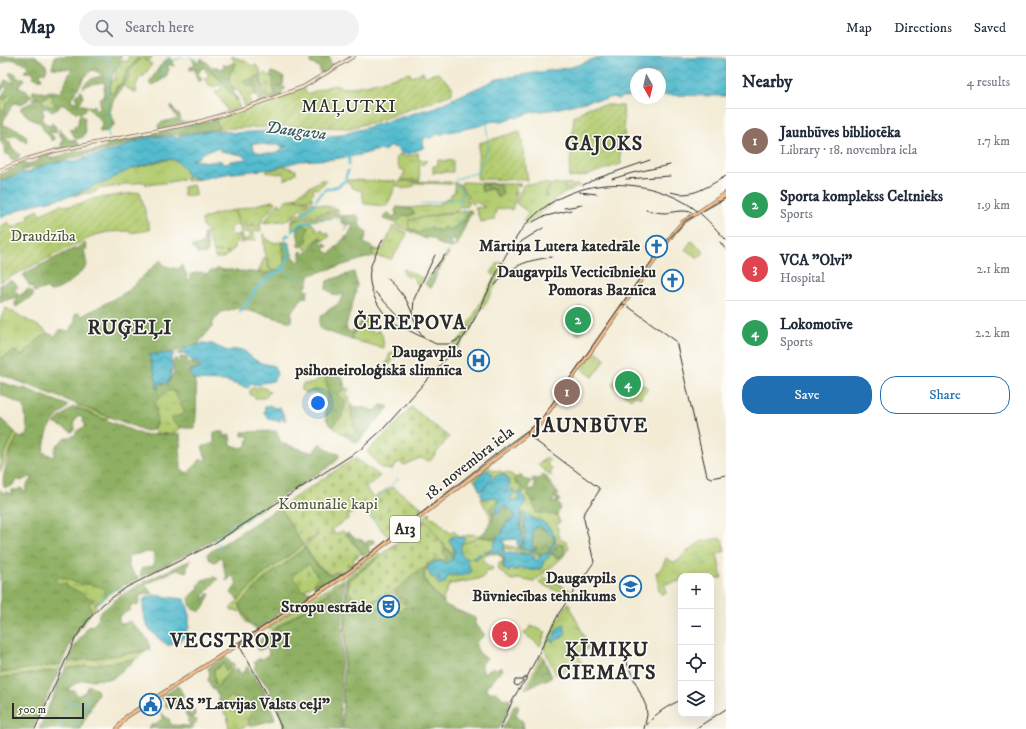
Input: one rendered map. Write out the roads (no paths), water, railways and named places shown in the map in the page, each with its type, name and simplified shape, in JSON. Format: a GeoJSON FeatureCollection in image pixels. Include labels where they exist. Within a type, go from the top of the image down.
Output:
{"type":"FeatureCollection","features":[{"type":"Feature","properties":{"kind":"main road"},"geometry":{"type":"LineString","coordinates":[[0,170],[27,159],[55,151],[191,124],[233,112],[299,89],[354,56]]}},
{"type":"Feature","properties":{"kind":"main road","name":"18. novembra iela"},"geometry":{"type":"LineString","coordinates":[[117,729],[126,717],[345,575],[540,424],[675,231],[683,222],[726,193]]}},
{"type":"Feature","properties":{"kind":"main road","name":"18. novembra iela"},"geometry":{"type":"LineString","coordinates":[[700,211],[726,196]]}},
{"type":"Feature","properties":{"kind":"water"},"geometry":{"type":"Polygon","coordinates":[[[608,56],[721,58],[726,59],[726,96],[666,95],[666,68],[630,68],[630,96],[621,97],[620,99],[612,97],[604,100],[593,100],[551,110],[532,112],[515,118],[512,116],[510,118],[511,119],[502,122],[493,121],[441,135],[438,134],[431,138],[425,137],[422,145],[424,146],[423,148],[408,154],[402,154],[397,148],[390,146],[385,150],[360,155],[333,159],[300,161],[271,169],[225,174],[201,179],[187,176],[186,171],[176,160],[170,159],[131,169],[107,182],[96,184],[91,188],[70,196],[31,205],[0,218],[0,182],[22,173],[31,172],[32,170],[48,164],[67,161],[70,162],[114,150],[147,137],[175,137],[213,131],[235,133],[287,130],[319,137],[341,135],[435,107],[497,79],[572,67],[596,58],[608,56]],[[253,143],[250,144],[252,144],[255,151],[262,153],[273,153],[283,150],[281,147],[288,146],[281,145],[253,143]],[[221,148],[211,150],[202,153],[198,158],[191,159],[210,162],[220,161],[225,164],[230,163],[230,161],[247,159],[242,155],[220,151],[221,148]]]}},
{"type":"Feature","properties":{"kind":"water"},"geometry":{"type":"Polygon","coordinates":[[[203,343],[212,344],[227,351],[237,349],[243,350],[257,361],[274,366],[277,374],[273,381],[262,383],[260,385],[252,384],[248,388],[225,381],[194,380],[190,374],[190,371],[201,368],[201,365],[198,363],[193,363],[186,354],[177,354],[184,351],[188,346],[195,346],[203,343]]]}},
{"type":"Feature","properties":{"kind":"water"},"geometry":{"type":"Polygon","coordinates":[[[169,353],[175,354],[171,357],[172,369],[169,381],[166,383],[160,383],[157,390],[157,382],[149,355],[169,353]]]}},
{"type":"Feature","properties":{"kind":"water"},"geometry":{"type":"Polygon","coordinates":[[[269,405],[275,408],[280,407],[286,420],[283,420],[281,416],[281,421],[271,420],[264,413],[265,407],[269,405]]]}},
{"type":"Feature","properties":{"kind":"water"},"geometry":{"type":"Polygon","coordinates":[[[488,470],[492,476],[491,481],[494,477],[501,474],[507,477],[510,485],[504,493],[512,488],[514,490],[514,494],[510,498],[511,500],[518,501],[519,497],[517,494],[521,491],[523,492],[522,495],[526,502],[521,511],[520,529],[524,533],[523,535],[520,535],[523,540],[519,549],[517,543],[518,539],[503,541],[505,546],[503,548],[506,553],[531,554],[537,560],[540,558],[540,554],[547,554],[553,551],[539,569],[533,570],[519,568],[514,570],[511,568],[509,572],[503,568],[505,560],[504,556],[496,552],[484,552],[493,549],[497,538],[503,533],[502,530],[506,526],[504,525],[516,516],[505,506],[502,507],[499,513],[492,514],[495,512],[500,501],[494,497],[484,499],[480,493],[490,481],[480,491],[476,483],[477,478],[488,470]]]}},
{"type":"Feature","properties":{"kind":"water"},"geometry":{"type":"Polygon","coordinates":[[[525,514],[536,520],[539,519],[548,526],[556,537],[553,548],[548,550],[554,542],[554,537],[540,526],[536,527],[532,532],[533,539],[531,546],[537,549],[528,551],[522,549],[526,533],[524,521],[527,520],[525,520],[525,514]]]}},
{"type":"Feature","properties":{"kind":"water"},"geometry":{"type":"Polygon","coordinates":[[[455,536],[460,538],[463,536],[465,539],[461,545],[461,554],[469,559],[466,560],[471,570],[469,574],[466,573],[463,576],[452,576],[451,574],[447,577],[445,583],[441,583],[440,586],[436,580],[439,579],[439,577],[431,577],[427,567],[436,562],[441,561],[446,563],[452,560],[454,550],[449,540],[451,537],[455,536]]]}},
{"type":"Feature","properties":{"kind":"water"},"geometry":{"type":"Polygon","coordinates":[[[478,554],[482,554],[476,559],[469,559],[478,554]]]}},
{"type":"Feature","properties":{"kind":"water"},"geometry":{"type":"Polygon","coordinates":[[[153,595],[185,599],[189,612],[189,628],[187,629],[186,638],[185,637],[169,646],[157,637],[148,627],[145,621],[143,607],[144,599],[153,595]]]}},
{"type":"Feature","properties":{"kind":"water"},"geometry":{"type":"Polygon","coordinates":[[[563,624],[565,624],[564,627],[566,632],[563,636],[552,642],[550,640],[563,624]]]}},
{"type":"Feature","properties":{"kind":"waterway"},"geometry":{"type":"LineString","coordinates":[[89,65],[95,58],[100,56]]}},
{"type":"Feature","properties":{"kind":"waterway"},"geometry":{"type":"LineString","coordinates":[[101,56],[109,60],[112,64],[107,101],[107,116],[109,123],[107,127],[109,138]]}},
{"type":"Feature","properties":{"kind":"waterway"},"geometry":{"type":"LineString","coordinates":[[167,56],[173,61],[183,56]]}},
{"type":"Feature","properties":{"kind":"waterway"},"geometry":{"type":"LineString","coordinates":[[189,56],[197,62]]}},
{"type":"Feature","properties":{"kind":"waterway"},"geometry":{"type":"LineString","coordinates":[[164,62],[168,59]]}},
{"type":"Feature","properties":{"kind":"waterway"},"geometry":{"type":"LineString","coordinates":[[160,79],[164,64]]}},
{"type":"Feature","properties":{"kind":"waterway"},"geometry":{"type":"LineString","coordinates":[[456,179],[479,172],[485,153],[488,150],[487,123]]}},
{"type":"Feature","properties":{"kind":"waterway"},"geometry":{"type":"LineString","coordinates":[[110,142],[114,150]]}},
{"type":"Feature","properties":{"kind":"waterway"},"geometry":{"type":"LineString","coordinates":[[349,154],[349,165]]}},
{"type":"Feature","properties":{"kind":"waterway"},"geometry":{"type":"LineString","coordinates":[[345,179],[348,171]]}},
{"type":"Feature","properties":{"kind":"waterway"},"geometry":{"type":"LineString","coordinates":[[316,200],[324,190],[338,186],[345,181]]}},
{"type":"Feature","properties":{"kind":"waterway"},"geometry":{"type":"LineString","coordinates":[[455,182],[462,192],[461,201]]}},
{"type":"Feature","properties":{"kind":"waterway"},"geometry":{"type":"LineString","coordinates":[[421,204],[462,198]]}},
{"type":"Feature","properties":{"kind":"waterway"},"geometry":{"type":"LineString","coordinates":[[445,246],[458,227],[464,211],[461,202]]}},
{"type":"Feature","properties":{"kind":"waterway"},"geometry":{"type":"LineString","coordinates":[[306,211],[314,204]]}},
{"type":"Feature","properties":{"kind":"waterway"},"geometry":{"type":"LineString","coordinates":[[310,221],[339,218]]}},
{"type":"Feature","properties":{"kind":"waterway"},"geometry":{"type":"LineString","coordinates":[[292,231],[300,224],[308,223],[309,221]]}},
{"type":"Feature","properties":{"kind":"waterway"},"geometry":{"type":"LineString","coordinates":[[285,239],[285,236],[289,235]]}},
{"type":"Feature","properties":{"kind":"waterway"},"geometry":{"type":"LineString","coordinates":[[286,242],[287,247]]}},
{"type":"Feature","properties":{"kind":"waterway"},"geometry":{"type":"LineString","coordinates":[[276,273],[283,270],[281,268],[286,267],[286,261],[291,253],[287,248]]}},
{"type":"Feature","properties":{"kind":"waterway"},"geometry":{"type":"LineString","coordinates":[[284,268],[287,272],[297,278]]}},
{"type":"Feature","properties":{"kind":"waterway"},"geometry":{"type":"LineString","coordinates":[[240,311],[244,308],[255,290],[275,274]]}},
{"type":"Feature","properties":{"kind":"waterway"},"geometry":{"type":"LineString","coordinates":[[365,509],[391,486]]}},
{"type":"Feature","properties":{"kind":"waterway"},"geometry":{"type":"LineString","coordinates":[[361,504],[378,526]]}},
{"type":"Feature","properties":{"kind":"waterway"},"geometry":{"type":"LineString","coordinates":[[216,541],[216,537],[227,531],[233,524],[247,520],[254,513],[255,509],[253,506]]}},
{"type":"Feature","properties":{"kind":"waterway"},"geometry":{"type":"LineString","coordinates":[[217,544],[221,545],[220,551]]}},
{"type":"Feature","properties":{"kind":"waterway"},"geometry":{"type":"LineString","coordinates":[[700,558],[707,566]]}},
{"type":"Feature","properties":{"kind":"waterway"},"geometry":{"type":"LineString","coordinates":[[97,604],[114,590],[123,588]]}},
{"type":"Feature","properties":{"kind":"waterway"},"geometry":{"type":"LineString","coordinates":[[124,590],[127,595]]}},
{"type":"Feature","properties":{"kind":"waterway"},"geometry":{"type":"LineString","coordinates":[[101,594],[103,598]]}},
{"type":"Feature","properties":{"kind":"waterway"},"geometry":{"type":"LineString","coordinates":[[76,726],[86,706],[88,694]]}},
{"type":"Feature","properties":{"kind":"waterway"},"geometry":{"type":"LineString","coordinates":[[62,701],[79,702],[92,710]]}},
{"type":"Feature","properties":{"kind":"waterway"},"geometry":{"type":"LineString","coordinates":[[60,729],[70,704]]}},
{"type":"Feature","properties":{"kind":"tram line"},"geometry":{"type":"LineString","coordinates":[[396,533],[506,446],[539,422],[661,248],[685,221],[726,198]]}},
{"type":"Feature","properties":{"kind":"tram line"},"geometry":{"type":"LineString","coordinates":[[620,306],[623,304],[626,305],[676,341],[707,476],[711,478],[726,475]]}},
{"type":"Feature","properties":{"kind":"tram line"},"geometry":{"type":"LineString","coordinates":[[500,729],[514,698],[525,681],[559,613],[594,562],[583,515],[599,491],[599,488],[529,436],[527,433],[529,430]]}},
{"type":"Feature","properties":{"kind":"tram line"},"geometry":{"type":"LineString","coordinates":[[282,729],[265,691],[240,647],[240,642],[352,568],[401,529]]}},
{"type":"Feature","properties":{"kind":"tram line"},"geometry":{"type":"LineString","coordinates":[[523,681],[517,686],[514,684],[515,680],[522,680],[526,677]]}},
{"type":"Feature","properties":{"kind":"railway"},"geometry":{"type":"LineString","coordinates":[[583,185],[598,178],[650,160]]}},
{"type":"Feature","properties":{"kind":"railway"},"geometry":{"type":"LineString","coordinates":[[612,179],[670,165]]}},
{"type":"Feature","properties":{"kind":"railway"},"geometry":{"type":"LineString","coordinates":[[626,179],[670,176]]}},
{"type":"Feature","properties":{"kind":"railway"},"geometry":{"type":"LineString","coordinates":[[671,192],[679,194],[693,193],[726,176]]}},
{"type":"Feature","properties":{"kind":"railway"},"geometry":{"type":"LineString","coordinates":[[35,729],[75,639],[88,620],[103,604],[127,587],[213,544],[361,449],[384,428],[459,344],[476,317],[511,245],[536,214],[555,201],[576,191],[598,186],[621,185],[645,187],[668,194],[689,205],[704,217],[726,240]]}},
{"type":"Feature","properties":{"kind":"railway"},"geometry":{"type":"LineString","coordinates":[[579,192],[597,194]]}},
{"type":"Feature","properties":{"kind":"railway"},"geometry":{"type":"LineString","coordinates":[[564,208],[582,205]]}},
{"type":"Feature","properties":{"kind":"railway"},"geometry":{"type":"LineString","coordinates":[[533,222],[542,217],[571,210]]}},
{"type":"Feature","properties":{"kind":"railway"},"geometry":{"type":"LineString","coordinates":[[646,210],[665,213],[685,211],[697,215]]}},
{"type":"Feature","properties":{"kind":"railway"},"geometry":{"type":"LineString","coordinates":[[514,251],[522,241],[543,228]]}},
{"type":"Feature","properties":{"kind":"railway"},"geometry":{"type":"LineString","coordinates":[[383,239],[371,266],[371,285],[380,308],[390,320],[396,324]]}},
{"type":"Feature","properties":{"kind":"railway"},"geometry":{"type":"LineString","coordinates":[[720,242],[726,250]]}},
{"type":"Feature","properties":{"kind":"railway"},"geometry":{"type":"LineString","coordinates":[[413,312],[414,299],[435,255]]}},
{"type":"Feature","properties":{"kind":"railway"},"geometry":{"type":"LineString","coordinates":[[431,273],[445,255]]}},
{"type":"Feature","properties":{"kind":"railway"},"geometry":{"type":"LineString","coordinates":[[495,285],[508,272],[520,265],[534,260],[552,257]]}},
{"type":"Feature","properties":{"kind":"railway"},"geometry":{"type":"LineString","coordinates":[[387,278],[406,299],[417,327],[424,337]]}},
{"type":"Feature","properties":{"kind":"railway"},"geometry":{"type":"LineString","coordinates":[[375,292],[411,329]]}},
{"type":"Feature","properties":{"kind":"railway"},"geometry":{"type":"LineString","coordinates":[[392,322],[436,344],[450,344],[461,338]]}},
{"type":"Feature","properties":{"kind":"railway"},"geometry":{"type":"LineString","coordinates":[[622,652],[646,706],[647,715],[644,729]]}},
{"type":"Feature","properties":{"kind":"railway"},"geometry":{"type":"LineString","coordinates":[[647,725],[662,710],[678,702]]}},
{"type":"Feature","properties":{"kind":"railway"},"geometry":{"type":"LineString","coordinates":[[695,729],[726,709]]}},
{"type":"Feature","properties":{"kind":"place","name":"Mārtiņa Lutera katedrāle"},"geometry":{"type":"Point","coordinates":[656,246]}},
{"type":"Feature","properties":{"kind":"place","name":"Daugavpils Vecticībnieku Pomoras Baznīca"},"geometry":{"type":"Point","coordinates":[672,281]}},
{"type":"Feature","properties":{"kind":"place","name":"Sporta komplekss Celtnieks"},"geometry":{"type":"Point","coordinates":[578,320]}},
{"type":"Feature","properties":{"kind":"place","name":"Daugavpils psihoneiroloģiskā slimnīca"},"geometry":{"type":"Point","coordinates":[478,361]}},
{"type":"Feature","properties":{"kind":"place","name":"Lokomotīve"},"geometry":{"type":"Point","coordinates":[628,384]}},
{"type":"Feature","properties":{"kind":"place","name":"Jaunbūves bibliotēka"},"geometry":{"type":"Point","coordinates":[567,392]}},
{"type":"Feature","properties":{"kind":"place","name":"Daugavpils Būvniecības tehnikums"},"geometry":{"type":"Point","coordinates":[631,587]}},
{"type":"Feature","properties":{"kind":"place","name":"Stropu estrāde"},"geometry":{"type":"Point","coordinates":[388,607]}},
{"type":"Feature","properties":{"kind":"place","name":"VCA \"Olvi\""},"geometry":{"type":"Point","coordinates":[505,634]}},
{"type":"Feature","properties":{"kind":"place","name":"VAS \"Latvijas Valsts ceļi\""},"geometry":{"type":"Point","coordinates":[151,704]}},
{"type":"Feature","properties":{"kind":"district","name":"MAĻUTKI"},"geometry":{"type":"Point","coordinates":[349,107]}},
{"type":"Feature","properties":{"kind":"district","name":"GAJOKS"},"geometry":{"type":"Point","coordinates":[604,144]}},
{"type":"Feature","properties":{"kind":"district","name":"ČEREPOVA"},"geometry":{"type":"Point","coordinates":[410,323]}},
{"type":"Feature","properties":{"kind":"district","name":"RUĢEĻI"},"geometry":{"type":"Point","coordinates":[130,328]}},
{"type":"Feature","properties":{"kind":"district","name":"JAUNBŪVE"},"geometry":{"type":"Point","coordinates":[591,426]}},
{"type":"Feature","properties":{"kind":"district","name":"VECSTROPI"},"geometry":{"type":"Point","coordinates":[231,641]}},
{"type":"Feature","properties":{"kind":"district","name":"ĶĪMIĶU CIEMATS"},"geometry":{"type":"Point","coordinates":[607,662]}},
{"type":"Feature","properties":{"kind":"water label","name":"Daugava"},"geometry":{"type":"Point","coordinates":[296,131]}},
{"type":"Feature","properties":{"kind":"park label","name":"Draudzība"},"geometry":{"type":"Point","coordinates":[43,236]}},
{"type":"Feature","properties":{"kind":"park label","name":"Komunālie kapi"},"geometry":{"type":"Point","coordinates":[328,504]}}]}
